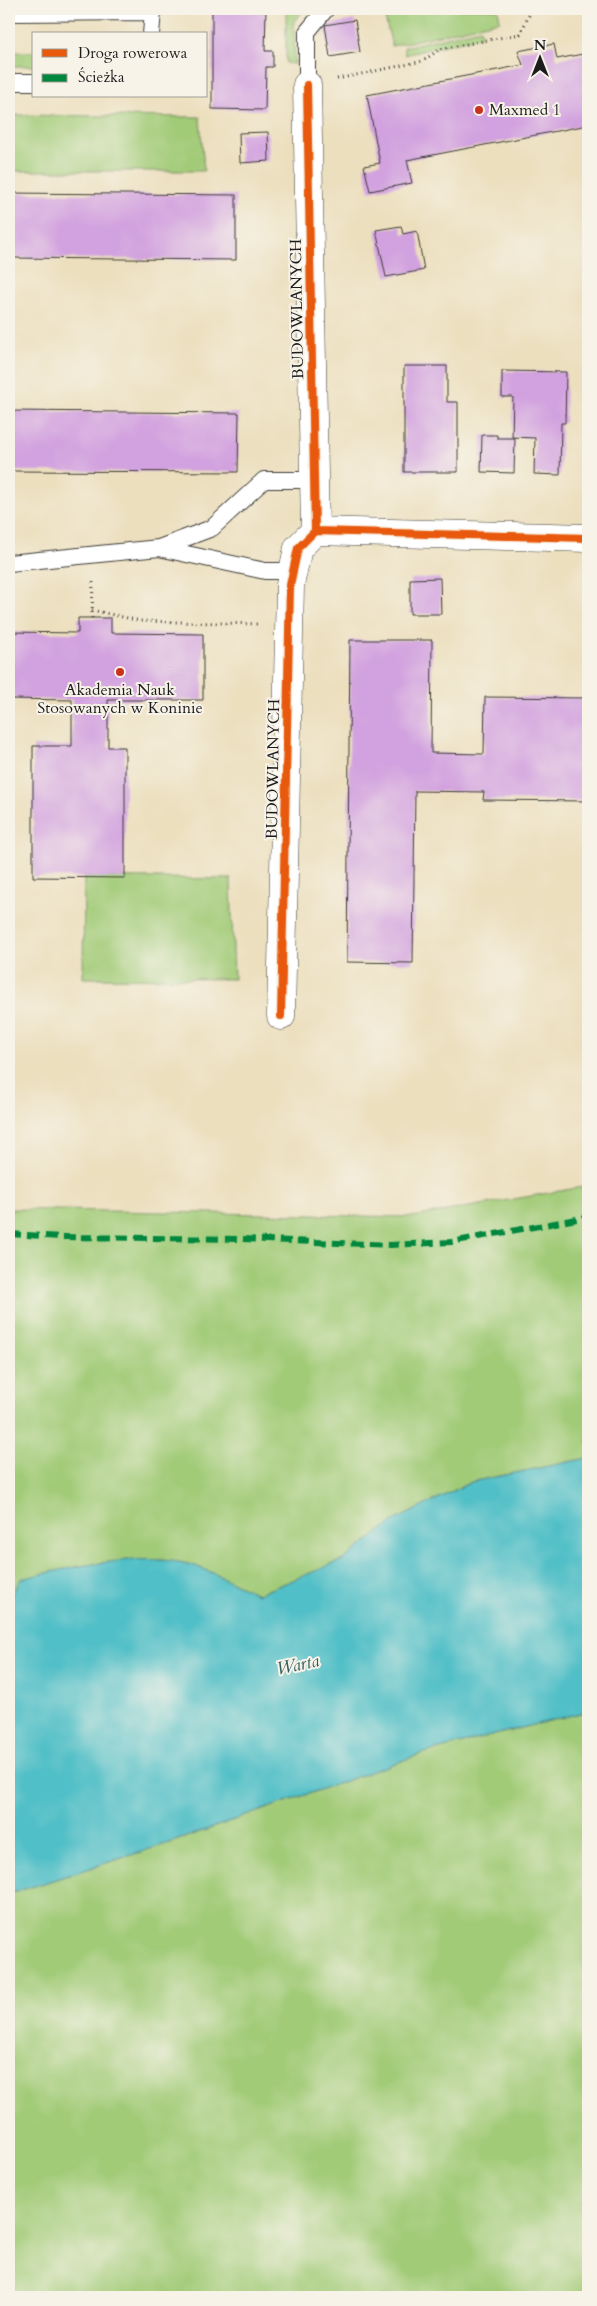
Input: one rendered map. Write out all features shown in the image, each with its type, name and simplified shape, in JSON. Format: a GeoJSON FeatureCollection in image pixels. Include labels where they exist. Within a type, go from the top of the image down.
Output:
{"type":"FeatureCollection","features":[{"type":"Feature","properties":{"kind":"street","name":"BUDOWLANYCH"},"geometry":{"type":"LineString","coordinates":[[281,1016],[290,585],[298,548],[315,531],[307,85]]}},
{"type":"Feature","properties":{"kind":"street"},"geometry":{"type":"LineString","coordinates":[[315,531],[588,538]]}},
{"type":"Feature","properties":{"kind":"lane"},"geometry":{"type":"LineString","coordinates":[[307,85],[307,32],[326,9]]}},
{"type":"Feature","properties":{"kind":"lane"},"geometry":{"type":"LineString","coordinates":[[9,13],[153,12],[151,32]]}},
{"type":"Feature","properties":{"kind":"lane"},"geometry":{"type":"LineString","coordinates":[[9,82],[32,82]]}},
{"type":"Feature","properties":{"kind":"lane"},"geometry":{"type":"LineString","coordinates":[[9,563],[159,548],[212,528],[264,480],[313,480]]}},
{"type":"Feature","properties":{"kind":"lane"},"geometry":{"type":"LineString","coordinates":[[159,548],[265,571],[292,571]]}},
{"type":"Feature","properties":{"kind":"path"},"geometry":{"type":"LineString","coordinates":[[307,85],[423,61],[440,49],[520,34],[532,9]]}},
{"type":"Feature","properties":{"kind":"path"},"geometry":{"type":"LineString","coordinates":[[92,618],[93,554]]}},
{"type":"Feature","properties":{"kind":"path"},"geometry":{"type":"LineString","coordinates":[[92,610],[140,621],[261,624]]}},
{"type":"Feature","properties":{"kind":"green space"},"geometry":{"type":"Polygon","coordinates":[[[286,9],[305,9],[294,21],[295,64],[286,63],[286,9]]]}},
{"type":"Feature","properties":{"kind":"green space"},"geometry":{"type":"Polygon","coordinates":[[[377,9],[498,9],[500,21],[392,46],[385,18],[377,9]]]}},
{"type":"Feature","properties":{"kind":"green space"},"geometry":{"type":"Polygon","coordinates":[[[480,29],[482,36],[405,55],[404,47],[480,29]]]}},
{"type":"Feature","properties":{"kind":"green space"},"geometry":{"type":"Polygon","coordinates":[[[9,52],[32,52],[32,66],[9,66],[9,52]]]}},
{"type":"Feature","properties":{"kind":"green space"},"geometry":{"type":"Polygon","coordinates":[[[9,115],[200,117],[204,171],[9,171],[9,115]]]}},
{"type":"Feature","properties":{"kind":"green space"},"geometry":{"type":"Polygon","coordinates":[[[84,877],[231,879],[234,979],[83,978],[84,877]]]}},
{"type":"Feature","properties":{"kind":"green space"},"geometry":{"type":"Polygon","coordinates":[[[588,1186],[588,1458],[471,1482],[394,1521],[343,1560],[258,1594],[196,1566],[169,1561],[127,1560],[104,1562],[21,1579],[9,1599],[9,1209],[412,1217],[588,1186]]]}},
{"type":"Feature","properties":{"kind":"green space"},"geometry":{"type":"Polygon","coordinates":[[[588,1711],[588,2297],[9,2297],[9,1894],[172,1842],[424,1753],[588,1711]]]}},
{"type":"Feature","properties":{"kind":"water","name":"Warta"},"geometry":{"type":"Polygon","coordinates":[[[588,1458],[588,1711],[424,1753],[172,1842],[9,1894],[9,1599],[21,1579],[105,1562],[127,1560],[169,1561],[196,1566],[258,1594],[343,1560],[394,1521],[471,1482],[588,1458]]]}},
{"type":"Feature","properties":{"kind":"building"},"geometry":{"type":"Polygon","coordinates":[[[212,9],[266,9],[265,51],[273,51],[273,67],[266,67],[265,110],[212,109],[212,9]]]}},
{"type":"Feature","properties":{"kind":"building"},"geometry":{"type":"Polygon","coordinates":[[[355,20],[360,52],[330,57],[325,25],[355,20]]]}},
{"type":"Feature","properties":{"kind":"building","name":"Maxmed 1"},"geometry":{"type":"Polygon","coordinates":[[[554,44],[557,59],[588,53],[588,125],[407,160],[412,183],[370,191],[364,166],[380,163],[367,95],[523,65],[518,51],[554,44]]]}},
{"type":"Feature","properties":{"kind":"building"},"geometry":{"type":"Polygon","coordinates":[[[268,132],[269,161],[240,163],[239,133],[268,132]]]}},
{"type":"Feature","properties":{"kind":"building"},"geometry":{"type":"Polygon","coordinates":[[[9,193],[236,195],[236,260],[9,258],[9,193]]]}},
{"type":"Feature","properties":{"kind":"building"},"geometry":{"type":"Polygon","coordinates":[[[401,226],[403,234],[417,231],[424,270],[386,277],[376,230],[401,226]]]}},
{"type":"Feature","properties":{"kind":"building"},"geometry":{"type":"Polygon","coordinates":[[[404,366],[447,366],[447,402],[458,402],[458,472],[404,472],[404,366]]]}},
{"type":"Feature","properties":{"kind":"building"},"geometry":{"type":"Polygon","coordinates":[[[502,371],[566,372],[565,423],[561,423],[560,475],[534,474],[535,438],[512,437],[513,397],[502,397],[502,371]]]}},
{"type":"Feature","properties":{"kind":"building"},"geometry":{"type":"Polygon","coordinates":[[[9,411],[239,413],[238,472],[9,471],[9,411]]]}},
{"type":"Feature","properties":{"kind":"building"},"geometry":{"type":"Polygon","coordinates":[[[482,435],[497,435],[497,438],[515,438],[514,473],[481,472],[482,435]]]}},
{"type":"Feature","properties":{"kind":"building"},"geometry":{"type":"Polygon","coordinates":[[[440,578],[441,614],[410,614],[410,579],[440,578]]]}},
{"type":"Feature","properties":{"kind":"building"},"geometry":{"type":"Polygon","coordinates":[[[78,618],[111,618],[111,633],[203,634],[203,700],[108,700],[108,747],[125,747],[125,878],[33,877],[33,746],[72,746],[72,700],[9,699],[9,632],[78,633],[78,618]]]}},
{"type":"Feature","properties":{"kind":"building"},"geometry":{"type":"Polygon","coordinates":[[[350,640],[432,640],[431,753],[484,754],[485,697],[588,698],[588,801],[483,800],[484,792],[415,791],[413,963],[347,962],[350,640]]]}},
{"type":"Feature","properties":{"kind":"marked path"},"geometry":{"type":"LineString","coordinates":[[9,1234],[61,1237],[242,1239],[391,1245],[451,1242],[588,1217]]}},
{"type":"Feature","properties":{"kind":"cycle path"},"geometry":{"type":"LineString","coordinates":[[307,85],[315,531],[588,538]]}},
{"type":"Feature","properties":{"kind":"cycle path"},"geometry":{"type":"LineString","coordinates":[[281,1016],[290,585],[298,548],[315,531]]}},
{"type":"Feature","properties":{"kind":"place","name":"Maxmed 1"},"geometry":{"type":"Point","coordinates":[479,110]}},
{"type":"Feature","properties":{"kind":"place","name":"Akademia Nauk Stosowanych w Koninie"},"geometry":{"type":"Point","coordinates":[120,672]}}]}
